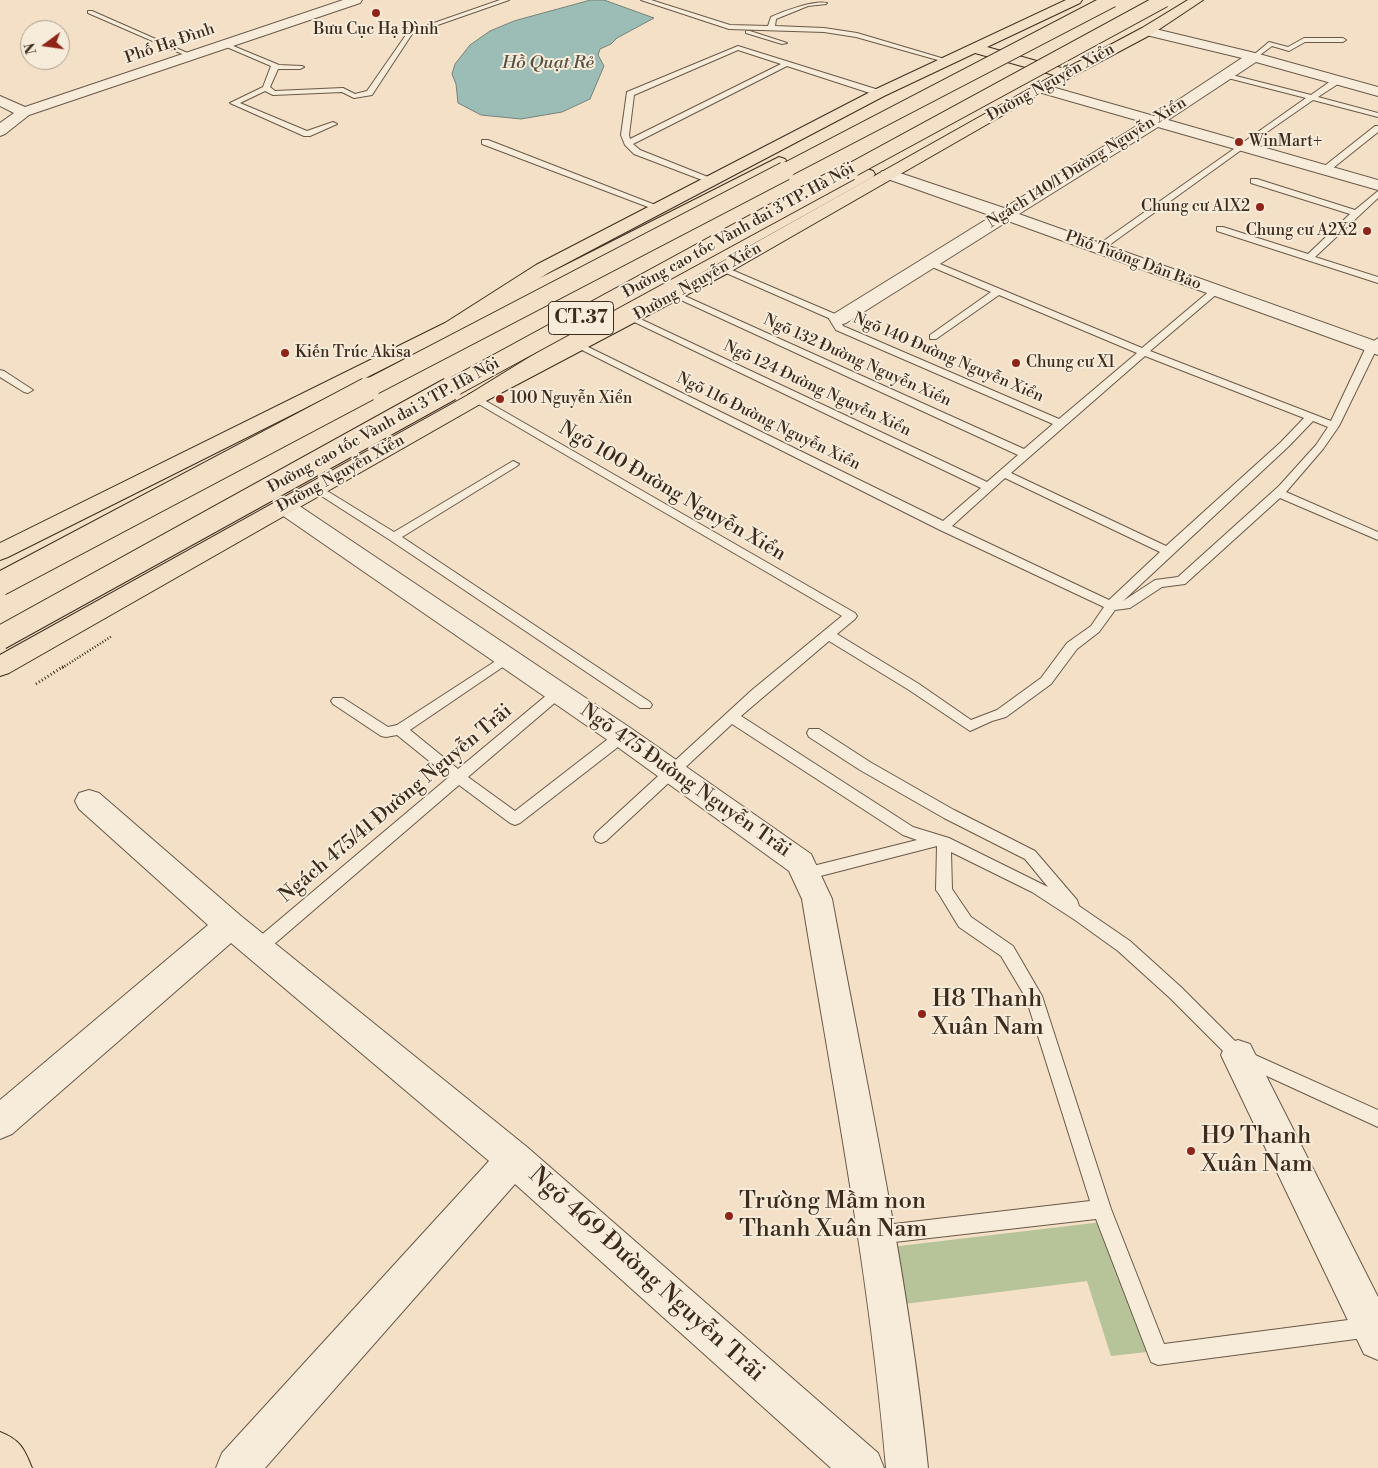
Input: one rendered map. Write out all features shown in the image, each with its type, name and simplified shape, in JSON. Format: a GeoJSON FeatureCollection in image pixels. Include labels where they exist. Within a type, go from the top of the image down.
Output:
{"type":"FeatureCollection","features":[{"type":"Feature","properties":{"kind":"main road"},"geometry":{"type":"LineString","coordinates":[[464,321],[542,269],[879,93],[945,60],[1076,0]]}},
{"type":"Feature","properties":{"kind":"main road"},"geometry":{"type":"LineString","coordinates":[[0,552],[550,280],[930,84],[1110,0]]}},
{"type":"Feature","properties":{"kind":"main road","name":"Đường cao tốc Vành đai 3 TP. Hà Nội"},"geometry":{"type":"LineString","coordinates":[[0,584],[424,359],[1110,0]]}},
{"type":"Feature","properties":{"kind":"main road"},"geometry":{"type":"LineString","coordinates":[[475,399],[608,317],[993,105],[1165,0]]}},
{"type":"Feature","properties":{"kind":"main road","name":"Đường cao tốc Vành đai 3 TP. Hà Nội"},"geometry":{"type":"LineString","coordinates":[[0,638],[466,380],[1165,0]]}},
{"type":"Feature","properties":{"kind":"main road","name":"Đường Nguyễn Xiển"},"geometry":{"type":"LineString","coordinates":[[91,616],[96,592],[691,263],[1173,0]]}},
{"type":"Feature","properties":{"kind":"main road","name":"Đường Nguyễn Xiển"},"geometry":{"type":"LineString","coordinates":[[0,667],[475,399],[722,269],[1040,88],[1147,31],[1197,0]]}},
{"type":"Feature","properties":{"kind":"main road"},"geometry":{"type":"LineString","coordinates":[[972,48],[1067,74]]}},
{"type":"Feature","properties":{"kind":"main road"},"geometry":{"type":"LineString","coordinates":[[0,1453],[11,1468]]}},
{"type":"Feature","properties":{"kind":"street","name":"Phố Hạ Đình"},"geometry":{"type":"LineString","coordinates":[[0,131],[24,112],[356,0]]}},
{"type":"Feature","properties":{"kind":"street"},"geometry":{"type":"LineString","coordinates":[[1147,31],[1254,57],[1378,92]]}},
{"type":"Feature","properties":{"kind":"street","name":"Ngách 140/1 Đường Nguyễn Xiển"},"geometry":{"type":"LineString","coordinates":[[839,318],[1004,214],[1156,122],[1254,57]]}},
{"type":"Feature","properties":{"kind":"street"},"geometry":{"type":"LineString","coordinates":[[1040,88],[1378,185]]}},
{"type":"Feature","properties":{"kind":"street"},"geometry":{"type":"LineString","coordinates":[[0,100],[24,112]]}},
{"type":"Feature","properties":{"kind":"street","name":"Phố Tưởng Dân Bảo"},"geometry":{"type":"LineString","coordinates":[[888,174],[1376,346]]}},
{"type":"Feature","properties":{"kind":"street","name":"Ngõ 475 Đường Nguyễn Trãi"},"geometry":{"type":"LineString","coordinates":[[284,506],[672,770],[800,863],[816,899],[876,1235],[901,1403],[906,1468]]}},
{"type":"Feature","properties":{"kind":"street"},"geometry":{"type":"LineString","coordinates":[[90,801],[230,925],[514,1159]]}},
{"type":"Feature","properties":{"kind":"street"},"geometry":{"type":"LineString","coordinates":[[0,1122],[230,925]]}},
{"type":"Feature","properties":{"kind":"street"},"geometry":{"type":"LineString","coordinates":[[1238,1055],[1309,1196],[1375,1334]]}},
{"type":"Feature","properties":{"kind":"street","name":"Ngõ 469 Đường Nguyễn Trãi"},"geometry":{"type":"LineString","coordinates":[[237,1468],[514,1159],[863,1468]]}},
{"type":"Feature","properties":{"kind":"lane"},"geometry":{"type":"LineString","coordinates":[[477,0],[492,5]]}},
{"type":"Feature","properties":{"kind":"lane"},"geometry":{"type":"LineString","coordinates":[[365,102],[349,102],[354,96],[369,93],[410,33],[506,0]]}},
{"type":"Feature","properties":{"kind":"lane"},"geometry":{"type":"LineString","coordinates":[[644,0],[784,43]]}},
{"type":"Feature","properties":{"kind":"lane"},"geometry":{"type":"LineString","coordinates":[[771,28],[773,18],[807,4],[824,3]]}},
{"type":"Feature","properties":{"kind":"lane"},"geometry":{"type":"LineString","coordinates":[[90,12],[189,55]]}},
{"type":"Feature","properties":{"kind":"lane"},"geometry":{"type":"LineString","coordinates":[[729,27],[824,30],[857,35],[945,60]]}},
{"type":"Feature","properties":{"kind":"lane","name":"Ngách 140/1 Đường Nguyễn Xiển"},"geometry":{"type":"LineString","coordinates":[[1254,57],[1271,43],[1290,48],[1304,40],[1343,40]]}},
{"type":"Feature","properties":{"kind":"lane"},"geometry":{"type":"LineString","coordinates":[[224,44],[276,65],[266,88],[234,103],[307,134],[333,124]]}},
{"type":"Feature","properties":{"kind":"lane"},"geometry":{"type":"LineString","coordinates":[[710,181],[637,152],[628,143],[625,135],[630,94],[738,48],[879,93]]}},
{"type":"Feature","properties":{"kind":"lane"},"geometry":{"type":"LineString","coordinates":[[628,143],[786,64]]}},
{"type":"Feature","properties":{"kind":"lane"},"geometry":{"type":"LineString","coordinates":[[274,67],[300,67]]}},
{"type":"Feature","properties":{"kind":"lane"},"geometry":{"type":"LineString","coordinates":[[1227,75],[1378,115]]}},
{"type":"Feature","properties":{"kind":"lane"},"geometry":{"type":"LineString","coordinates":[[1098,249],[1241,146],[1338,80]]}},
{"type":"Feature","properties":{"kind":"lane"},"geometry":{"type":"LineString","coordinates":[[1359,86],[1378,86]]}},
{"type":"Feature","properties":{"kind":"lane"},"geometry":{"type":"LineString","coordinates":[[266,88],[273,93],[344,90],[354,96]]}},
{"type":"Feature","properties":{"kind":"lane"},"geometry":{"type":"LineString","coordinates":[[1325,170],[1378,128]]}},
{"type":"Feature","properties":{"kind":"lane"},"geometry":{"type":"LineString","coordinates":[[485,142],[660,208]]}},
{"type":"Feature","properties":{"kind":"lane"},"geometry":{"type":"LineString","coordinates":[[1254,181],[1355,213]]}},
{"type":"Feature","properties":{"kind":"lane"},"geometry":{"type":"LineString","coordinates":[[1310,257],[1378,192]]}},
{"type":"Feature","properties":{"kind":"lane"},"geometry":{"type":"LineString","coordinates":[[1220,229],[1378,280]]}},
{"type":"Feature","properties":{"kind":"lane"},"geometry":{"type":"LineString","coordinates":[[928,262],[1144,352],[1334,426]]}},
{"type":"Feature","properties":{"kind":"lane","name":"Ngõ 140 Đường Nguyễn Xiển"},"geometry":{"type":"LineString","coordinates":[[722,269],[839,318],[836,322],[839,328],[1060,423]]}},
{"type":"Feature","properties":{"kind":"lane"},"geometry":{"type":"LineString","coordinates":[[933,337],[998,291]]}},
{"type":"Feature","properties":{"kind":"lane"},"geometry":{"type":"LineString","coordinates":[[944,527],[1060,423],[1216,291]]}},
{"type":"Feature","properties":{"kind":"lane","name":"Ngõ 132 Đường Nguyễn Xiển"},"geometry":{"type":"LineString","coordinates":[[675,295],[1026,454]]}},
{"type":"Feature","properties":{"kind":"lane","name":"Ngõ 124 Đường Nguyễn Xiển"},"geometry":{"type":"LineString","coordinates":[[631,318],[990,487]]}},
{"type":"Feature","properties":{"kind":"lane","name":"Ngõ 116 Đường Nguyễn Xiển"},"geometry":{"type":"LineString","coordinates":[[578,346],[944,527],[1111,606]]}},
{"type":"Feature","properties":{"kind":"lane"},"geometry":{"type":"LineString","coordinates":[[1111,606],[1126,605],[1159,583],[1181,581],[1278,493],[1300,471],[1334,426],[1376,346]]}},
{"type":"Feature","properties":{"kind":"lane"},"geometry":{"type":"LineString","coordinates":[[0,373],[28,390]]}},
{"type":"Feature","properties":{"kind":"lane","name":"Ngõ 100 Đường Nguyễn Xiển"},"geometry":{"type":"LineString","coordinates":[[475,399],[851,616],[828,635]]}},
{"type":"Feature","properties":{"kind":"lane"},"geometry":{"type":"LineString","coordinates":[[601,837],[757,694],[828,635],[914,687],[970,726],[988,717],[1001,714],[1046,681],[1072,646],[1095,629],[1111,606],[1167,551],[1286,444],[1311,417]]}},
{"type":"Feature","properties":{"kind":"lane"},"geometry":{"type":"LineString","coordinates":[[394,537],[513,464]]}},
{"type":"Feature","properties":{"kind":"lane"},"geometry":{"type":"LineString","coordinates":[[1003,474],[1167,551]]}},
{"type":"Feature","properties":{"kind":"lane"},"geometry":{"type":"LineString","coordinates":[[315,488],[394,537],[645,705]]}},
{"type":"Feature","properties":{"kind":"lane"},"geometry":{"type":"LineString","coordinates":[[1278,493],[1378,536]]}},
{"type":"Feature","properties":{"kind":"lane"},"geometry":{"type":"LineString","coordinates":[[338,701],[386,732],[400,730],[508,657]]}},
{"type":"Feature","properties":{"kind":"lane","name":"Ngách 475/41 Đường Nguyễn Trãi"},"geometry":{"type":"LineString","coordinates":[[259,947],[559,692]]}},
{"type":"Feature","properties":{"kind":"lane"},"geometry":{"type":"LineString","coordinates":[[732,717],[908,830],[941,841],[1037,888],[1081,915],[1124,946],[1176,993],[1238,1055],[1378,1119]]}},
{"type":"Feature","properties":{"kind":"lane"},"geometry":{"type":"LineString","coordinates":[[400,730],[458,777],[515,819],[622,736]]}},
{"type":"Feature","properties":{"kind":"lane"},"geometry":{"type":"LineString","coordinates":[[814,733],[865,766],[941,809],[1030,855],[1081,915]]}},
{"type":"Feature","properties":{"kind":"lane"},"geometry":{"type":"LineString","coordinates":[[805,874],[941,841]]}},
{"type":"Feature","properties":{"kind":"lane"},"geometry":{"type":"LineString","coordinates":[[941,841],[944,890],[965,922],[1007,951],[1034,996],[1102,1209],[1158,1355],[1375,1334]]}},
{"type":"Feature","properties":{"kind":"lane"},"geometry":{"type":"LineString","coordinates":[[876,1235],[1102,1209]]}},
{"type":"Feature","properties":{"kind":"path"},"geometry":{"type":"LineString","coordinates":[[36,684],[112,636]]}},
{"type":"Feature","properties":{"kind":"green space"},"geometry":{"type":"Polygon","coordinates":[[[1102,1222],[1147,1352],[1111,1356],[1087,1281],[904,1304],[891,1247],[1102,1222]]]}},
{"type":"Feature","properties":{"kind":"water","name":"Hồ Quạt Rẻ"},"geometry":{"type":"Polygon","coordinates":[[[591,0],[604,0],[654,18],[600,49],[598,55],[604,66],[590,99],[562,112],[521,119],[481,115],[458,103],[456,84],[452,74],[455,64],[470,45],[490,31],[514,21],[591,0]]]}},
{"type":"Feature","properties":{"kind":"place","name":"Bưu Cục Hạ Đình"},"geometry":{"type":"Point","coordinates":[376,13]}},
{"type":"Feature","properties":{"kind":"place","name":"WinMart+"},"geometry":{"type":"Point","coordinates":[1239,142]}},
{"type":"Feature","properties":{"kind":"place","name":"Chung cư A1X2"},"geometry":{"type":"Point","coordinates":[1260,207]}},
{"type":"Feature","properties":{"kind":"place","name":"Chung cư A2X2"},"geometry":{"type":"Point","coordinates":[1367,231]}},
{"type":"Feature","properties":{"kind":"place","name":"Kiến Trúc Akisa"},"geometry":{"type":"Point","coordinates":[285,353]}},
{"type":"Feature","properties":{"kind":"place","name":"Chung cư X1"},"geometry":{"type":"Point","coordinates":[1016,363]}},
{"type":"Feature","properties":{"kind":"place","name":"100 Nguyễn Xiển"},"geometry":{"type":"Point","coordinates":[500,399]}},
{"type":"Feature","properties":{"kind":"place","name":"H8 Thanh Xuân Nam"},"geometry":{"type":"Point","coordinates":[922,1014]}},
{"type":"Feature","properties":{"kind":"place","name":"H9 Thanh Xuân Nam"},"geometry":{"type":"Point","coordinates":[1191,1151]}},
{"type":"Feature","properties":{"kind":"place","name":"Trường Mầm non Thanh Xuân Nam"},"geometry":{"type":"Point","coordinates":[729,1216]}}]}
